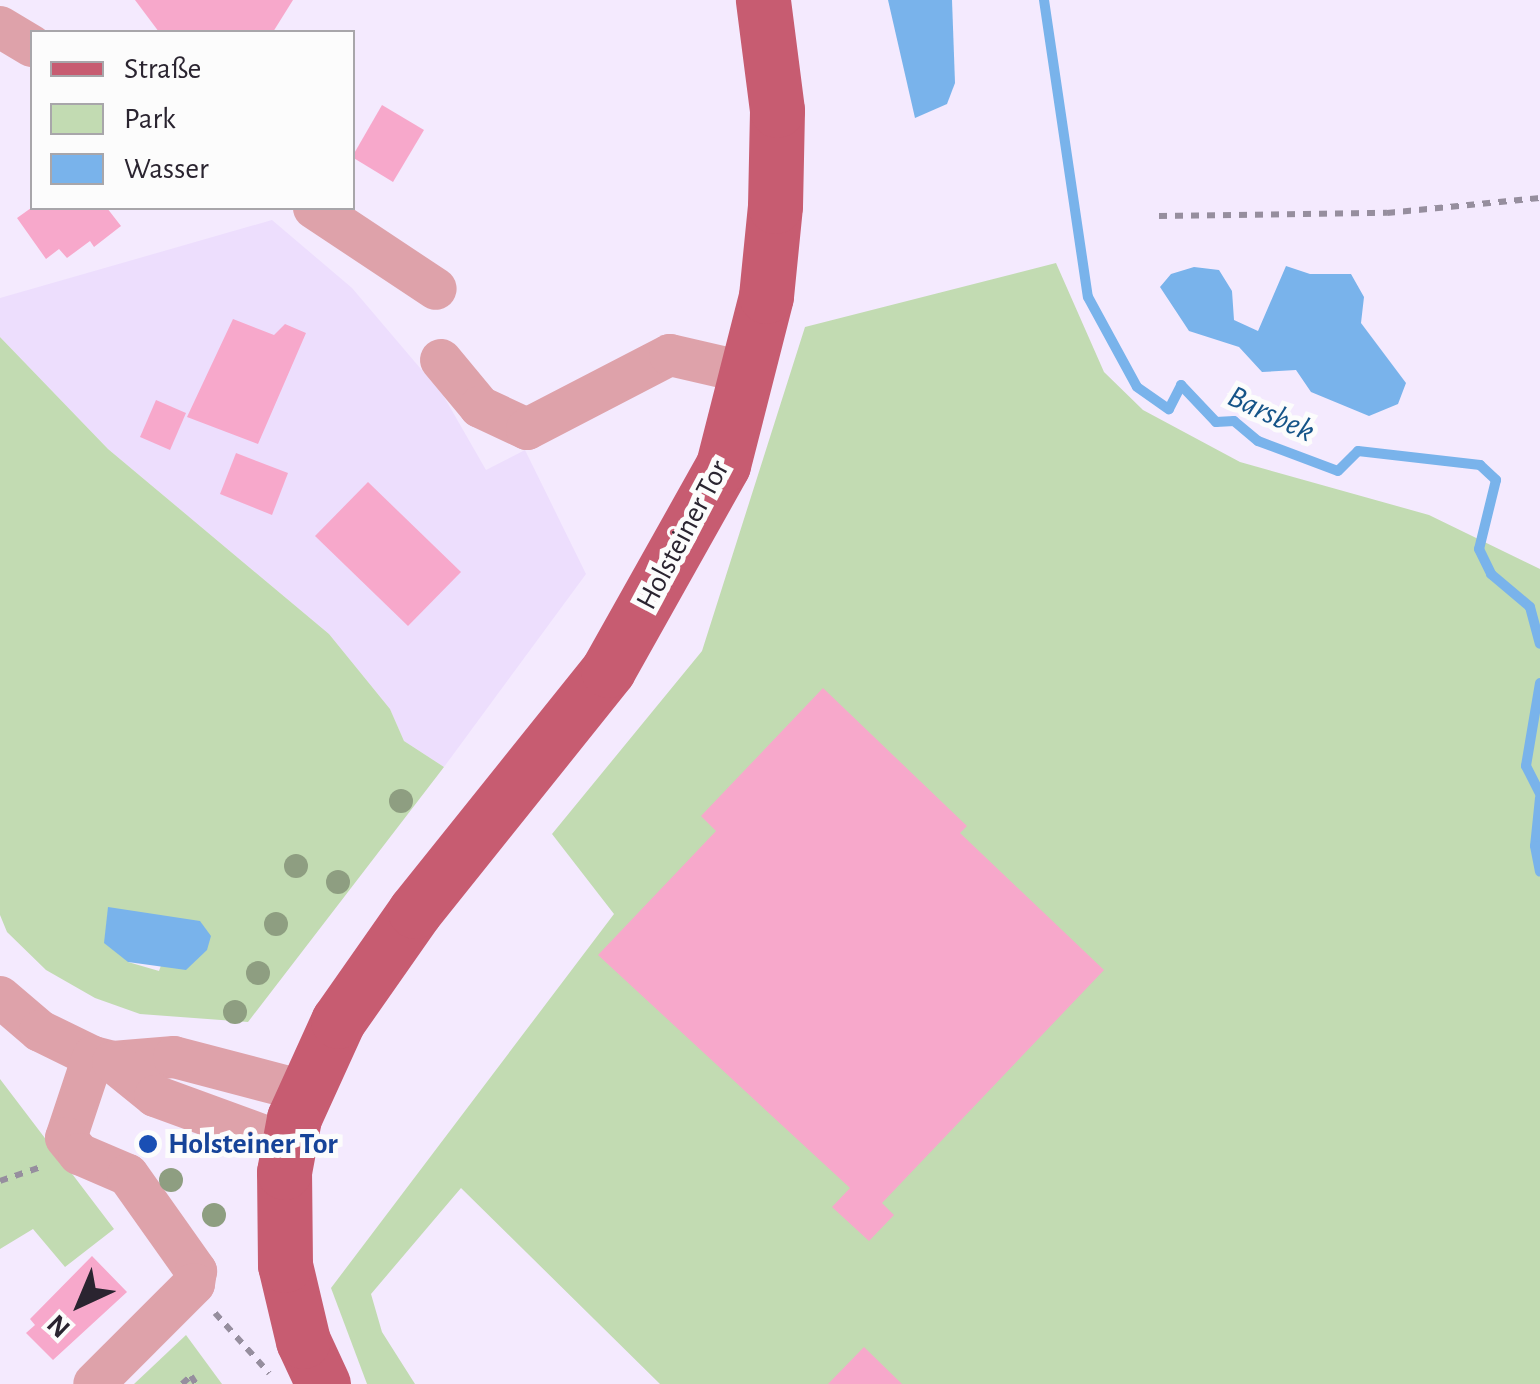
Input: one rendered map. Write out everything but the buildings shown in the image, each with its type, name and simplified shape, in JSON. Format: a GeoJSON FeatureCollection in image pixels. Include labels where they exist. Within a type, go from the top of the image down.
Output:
{"type":"FeatureCollection","features":[{"type":"Feature","properties":{"kind":"main road","name":"Holsteiner Tor"},"geometry":{"type":"LineString","coordinates":[[305,1382],[302,1341],[285,1265],[288,1145],[304,1090],[378,962],[608,670],[723,465],[766,296],[778,153],[763,0]]}},
{"type":"Feature","properties":{"kind":"street"},"geometry":{"type":"LineString","coordinates":[[0,27],[30,45]]}},
{"type":"Feature","properties":{"kind":"street"},"geometry":{"type":"LineString","coordinates":[[317,210],[436,289]]}},
{"type":"Feature","properties":{"kind":"street"},"geometry":{"type":"LineString","coordinates":[[441,360],[480,406],[527,429],[670,355],[748,373]]}},
{"type":"Feature","properties":{"kind":"street"},"geometry":{"type":"LineString","coordinates":[[0,998],[52,1038],[103,1059],[154,1096],[288,1145]]}},
{"type":"Feature","properties":{"kind":"street"},"geometry":{"type":"LineString","coordinates":[[103,1059],[174,1057],[304,1090]]}},
{"type":"Feature","properties":{"kind":"street"},"geometry":{"type":"LineString","coordinates":[[94,1384],[194,1284],[188,1254],[128,1175],[79,1154],[66,1138],[103,1059]]}},
{"type":"Feature","properties":{"kind":"path"},"geometry":{"type":"LineString","coordinates":[[1160,216],[1387,214],[1540,198]]}},
{"type":"Feature","properties":{"kind":"path"},"geometry":{"type":"LineString","coordinates":[[194,1284],[261,1370],[305,1382]]}},
{"type":"Feature","properties":{"kind":"path"},"geometry":{"type":"LineString","coordinates":[[182,1384],[190,1376],[196,1384]]}},
{"type":"Feature","properties":{"kind":"shaded area"},"geometry":{"type":"Polygon","coordinates":[[[272,220],[352,288],[443,395],[486,470],[525,450],[586,574],[444,767],[404,741],[390,709],[329,634],[108,449],[0,337],[0,298],[272,220]]]}},
{"type":"Feature","properties":{"kind":"green space"},"geometry":{"type":"Polygon","coordinates":[[[1056,263],[1104,372],[1143,410],[1240,462],[1429,515],[1540,569],[1540,1384],[660,1384],[461,1188],[371,1294],[382,1332],[415,1384],[367,1384],[331,1288],[614,914],[552,834],[702,651],[805,327],[1056,263]]]}},
{"type":"Feature","properties":{"kind":"green space"},"geometry":{"type":"Polygon","coordinates":[[[0,337],[108,449],[329,634],[390,709],[404,741],[444,767],[248,1022],[140,1014],[95,998],[46,970],[7,932],[0,915],[0,337]],[[163,920],[128,962],[159,971],[177,921],[163,920]]]}},
{"type":"Feature","properties":{"kind":"green space"},"geometry":{"type":"Polygon","coordinates":[[[0,1079],[114,1229],[65,1267],[33,1229],[0,1249],[0,1079]]]}},
{"type":"Feature","properties":{"kind":"green space"},"geometry":{"type":"Polygon","coordinates":[[[186,1335],[222,1384],[134,1384],[186,1335]]]}},
{"type":"Feature","properties":{"kind":"water"},"geometry":{"type":"Polygon","coordinates":[[[888,0],[952,0],[955,83],[947,104],[915,118],[888,0]]]}},
{"type":"Feature","properties":{"kind":"water"},"geometry":{"type":"Polygon","coordinates":[[[1286,266],[1310,274],[1351,274],[1364,297],[1361,323],[1406,383],[1398,404],[1369,416],[1311,392],[1296,370],[1262,372],[1239,347],[1189,331],[1160,287],[1171,274],[1194,267],[1219,270],[1232,291],[1234,320],[1258,331],[1286,266]]]}},
{"type":"Feature","properties":{"kind":"water"},"geometry":{"type":"Polygon","coordinates":[[[108,907],[200,921],[211,936],[207,950],[186,970],[128,962],[104,943],[108,907]]]}},
{"type":"Feature","properties":{"kind":"waterway","name":"Barsbek"},"geometry":{"type":"LineString","coordinates":[[1044,0],[1088,297],[1137,387],[1169,409],[1181,385],[1216,422],[1234,421],[1258,441],[1338,471],[1358,451],[1480,465],[1496,480],[1479,549],[1491,574],[1530,607],[1540,644]]}},
{"type":"Feature","properties":{"kind":"waterway","name":"Barsbek"},"geometry":{"type":"LineString","coordinates":[[1540,683],[1526,766],[1540,794]]}},
{"type":"Feature","properties":{"kind":"waterway","name":"Barsbek"},"geometry":{"type":"LineString","coordinates":[[1540,798],[1535,846],[1540,872]]}},
{"type":"Feature","properties":{"kind":"place","name":"Holsteiner Tor"},"geometry":{"type":"Point","coordinates":[148,1144]}}]}
